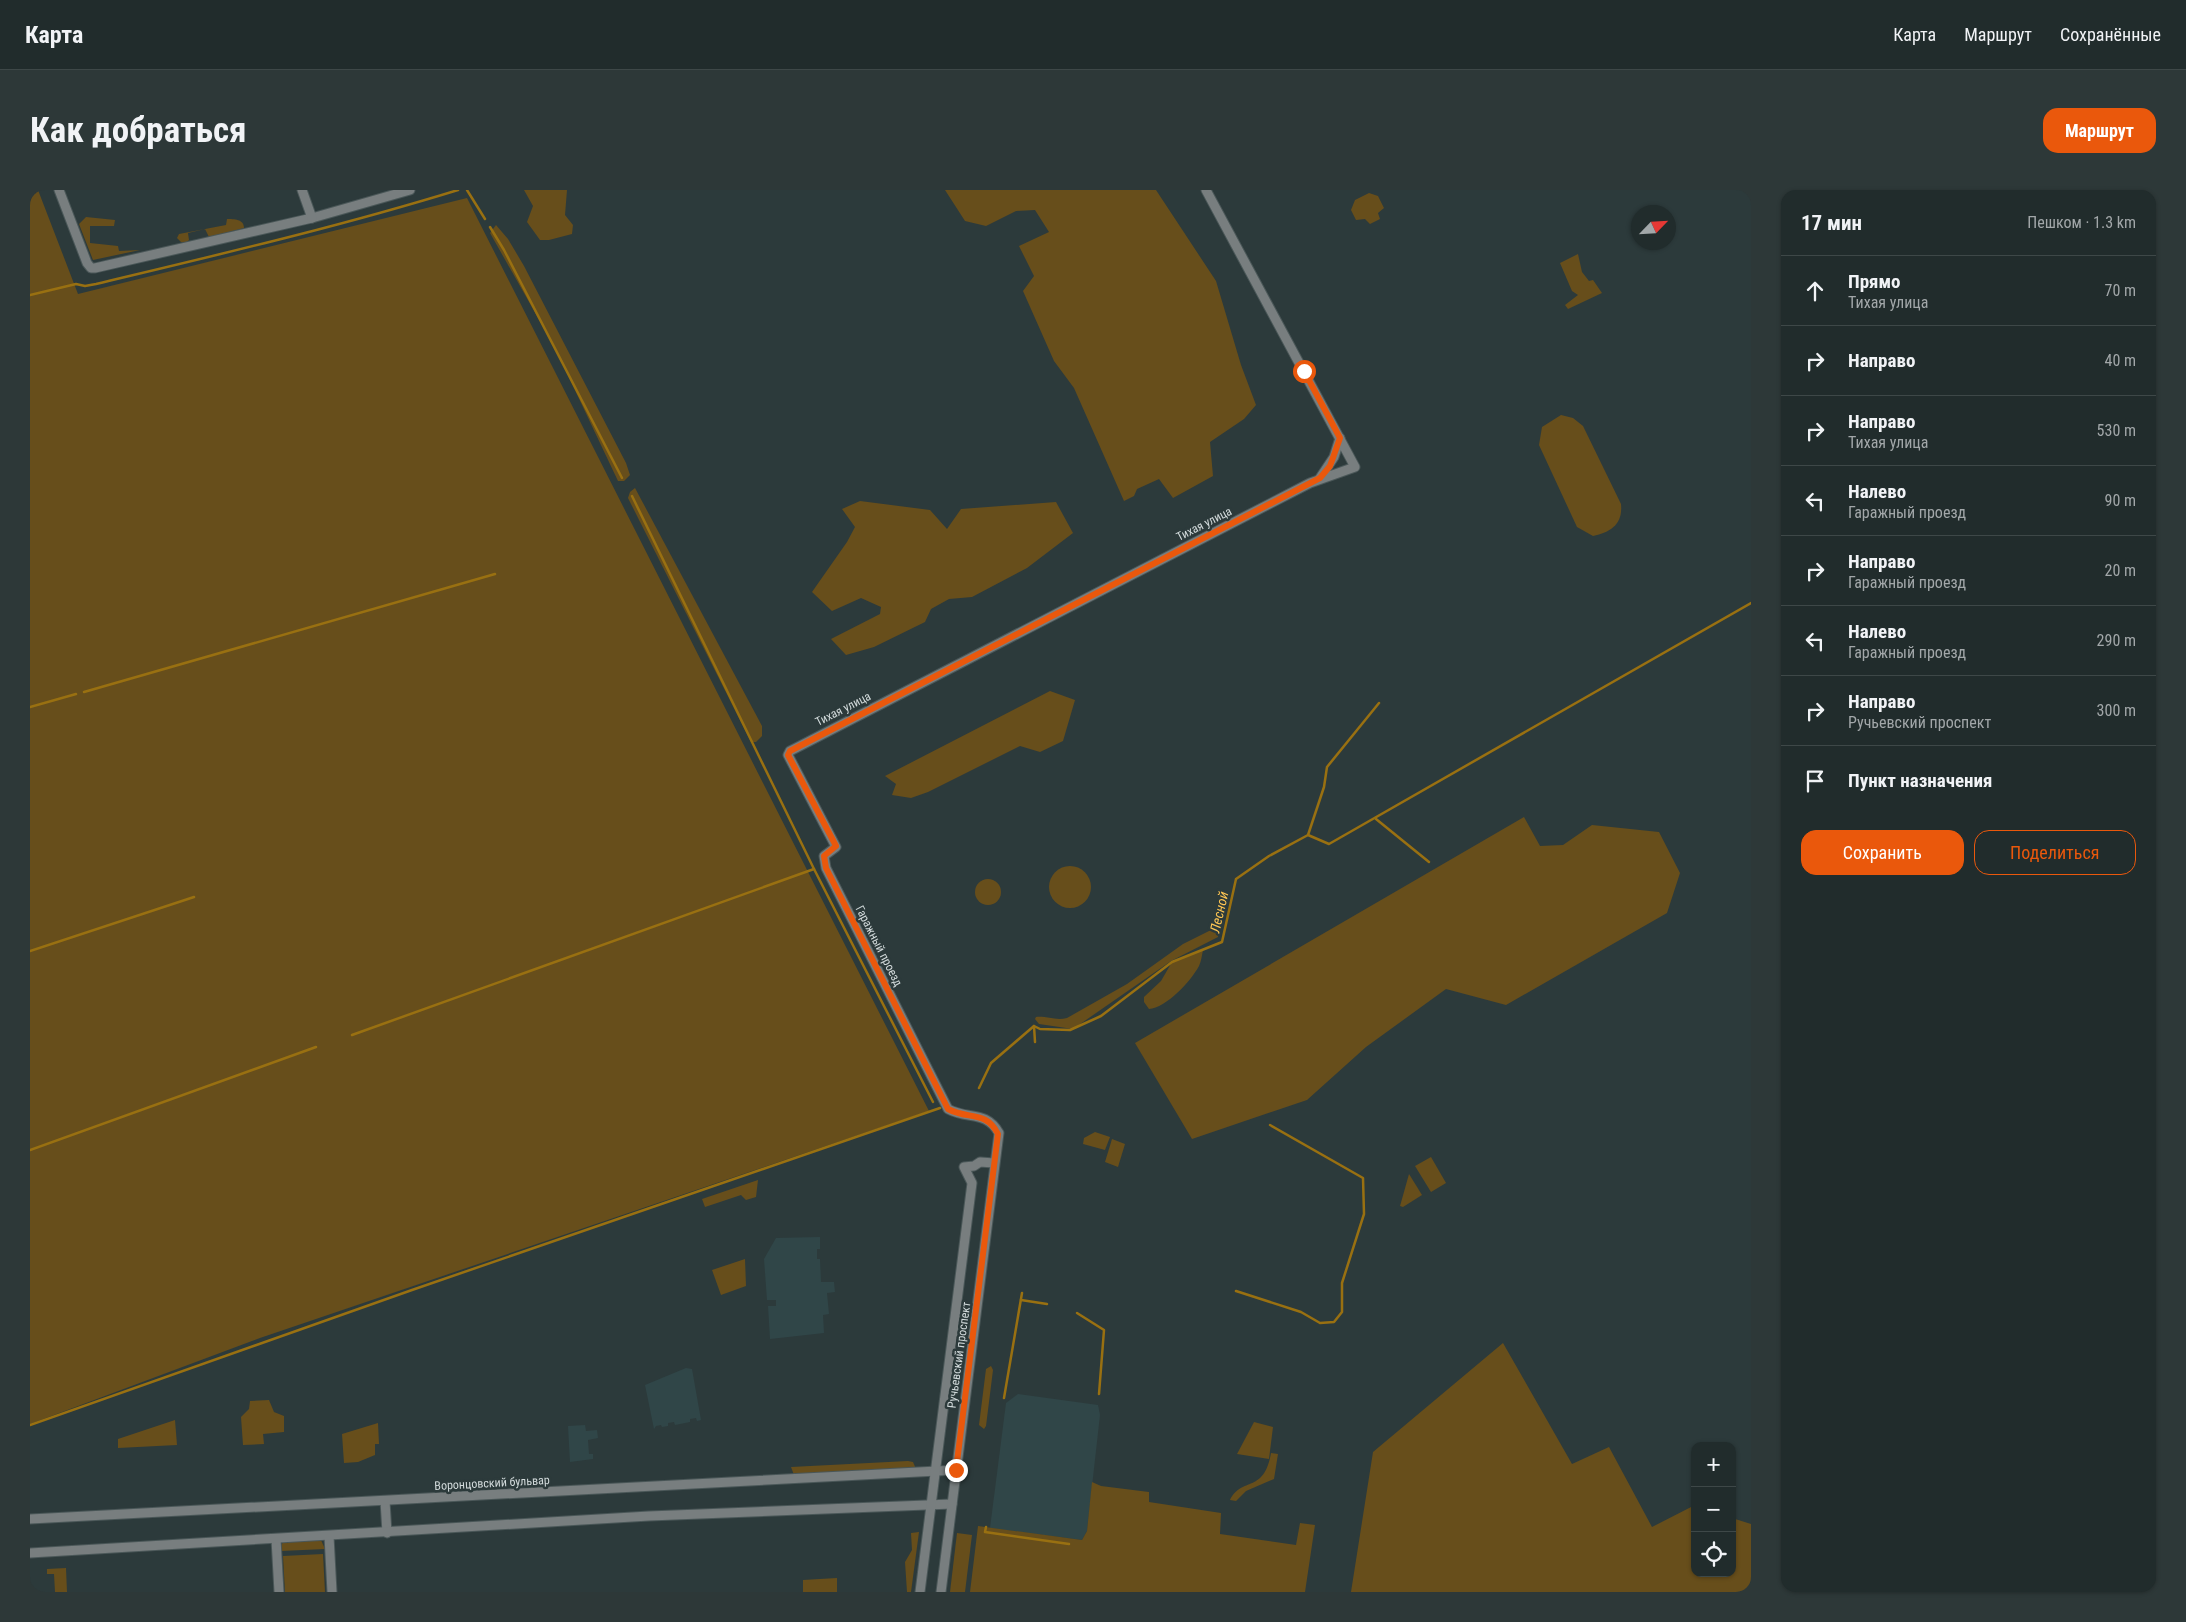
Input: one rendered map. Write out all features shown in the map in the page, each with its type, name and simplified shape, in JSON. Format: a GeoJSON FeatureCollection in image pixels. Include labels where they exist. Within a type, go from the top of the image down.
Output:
{"type":"FeatureCollection","features":[{"type":"Feature","properties":{"kind":"street"},"geometry":{"type":"LineString","coordinates":[[59,190],[87,263],[91,268],[312,218],[410,190]]}},
{"type":"Feature","properties":{"kind":"street"},"geometry":{"type":"LineString","coordinates":[[302,190],[312,218]]}},
{"type":"Feature","properties":{"kind":"street","name":"Тихая улица"},"geometry":{"type":"LineString","coordinates":[[788,755],[790,751],[1320,478],[1355,467],[1206,190]]}},
{"type":"Feature","properties":{"kind":"street"},"geometry":{"type":"LineString","coordinates":[[1320,478],[1330,466],[1340,438]]}},
{"type":"Feature","properties":{"kind":"street","name":"Гаражный проезд"},"geometry":{"type":"LineString","coordinates":[[788,755],[836,846],[824,856],[826,868],[948,1109],[961,1114],[984,1118],[993,1123]]}},
{"type":"Feature","properties":{"kind":"street","name":"Ручьевский проспект"},"geometry":{"type":"LineString","coordinates":[[941,1592],[983,1267],[998,1134],[993,1123]]}},
{"type":"Feature","properties":{"kind":"street"},"geometry":{"type":"LineString","coordinates":[[920,1592],[972,1183],[964,1167],[974,1166],[980,1162],[994,1163]]}},
{"type":"Feature","properties":{"kind":"street","name":"Воронцовский бульвар"},"geometry":{"type":"LineString","coordinates":[[30,1519],[956,1470]]}},
{"type":"Feature","properties":{"kind":"street"},"geometry":{"type":"LineString","coordinates":[[385,1501],[387,1533]]}},
{"type":"Feature","properties":{"kind":"street"},"geometry":{"type":"LineString","coordinates":[[30,1553],[649,1516],[952,1504]]}},
{"type":"Feature","properties":{"kind":"street"},"geometry":{"type":"LineString","coordinates":[[329,1536],[332,1592]]}},
{"type":"Feature","properties":{"kind":"street"},"geometry":{"type":"LineString","coordinates":[[276,1539],[280,1592]]}},
{"type":"Feature","properties":{"kind":"shaded area"},"geometry":{"type":"Polygon","coordinates":[[[30,190],[38,190],[78,294],[467,198],[929,1111],[260,1338],[30,1424],[30,190]]]}},
{"type":"Feature","properties":{"kind":"shaded area"},"geometry":{"type":"Polygon","coordinates":[[[524,190],[567,190],[565,215],[573,225],[572,234],[549,240],[540,240],[527,222],[533,206],[524,190]]]}},
{"type":"Feature","properties":{"kind":"shaded area"},"geometry":{"type":"Polygon","coordinates":[[[945,190],[1156,190],[1216,281],[1241,365],[1256,405],[1244,419],[1210,442],[1213,476],[1173,498],[1159,479],[1137,489],[1134,496],[1124,501],[1074,388],[1054,361],[1023,291],[1034,276],[1019,246],[1049,232],[1035,210],[1016,211],[986,226],[965,221],[945,190]]]}},
{"type":"Feature","properties":{"kind":"shaded area"},"geometry":{"type":"Polygon","coordinates":[[[1369,193],[1378,196],[1384,208],[1378,213],[1380,219],[1370,224],[1365,219],[1356,220],[1351,210],[1355,200],[1369,193]]]}},
{"type":"Feature","properties":{"kind":"shaded area"},"geometry":{"type":"Polygon","coordinates":[[[86,217],[115,220],[114,226],[90,226],[90,243],[118,246],[119,251],[140,250],[93,260],[79,224],[86,217]]]}},
{"type":"Feature","properties":{"kind":"shaded area"},"geometry":{"type":"Polygon","coordinates":[[[227,219],[235,219],[244,225],[244,228],[209,237],[205,229],[226,225],[227,219]]]}},
{"type":"Feature","properties":{"kind":"shaded area"},"geometry":{"type":"Polygon","coordinates":[[[496,225],[508,239],[524,266],[626,463],[630,475],[624,481],[618,481],[555,348],[490,233],[496,225]]]}},
{"type":"Feature","properties":{"kind":"shaded area"},"geometry":{"type":"Polygon","coordinates":[[[205,229],[188,233],[189,240],[186,243],[181,242],[177,238],[179,234],[205,229]]]}},
{"type":"Feature","properties":{"kind":"shaded area"},"geometry":{"type":"Polygon","coordinates":[[[1578,254],[1582,272],[1589,281],[1593,280],[1602,293],[1568,309],[1565,305],[1578,295],[1572,291],[1560,263],[1578,254]]]}},
{"type":"Feature","properties":{"kind":"shaded area"},"geometry":{"type":"Polygon","coordinates":[[[1561,415],[1573,418],[1583,426],[1621,504],[1618,522],[1605,532],[1593,536],[1577,527],[1539,445],[1542,427],[1561,415]]]}},
{"type":"Feature","properties":{"kind":"shaded area"},"geometry":{"type":"Polygon","coordinates":[[[635,488],[762,726],[762,736],[756,742],[751,742],[628,498],[630,492],[635,488]]]}},
{"type":"Feature","properties":{"kind":"shaded area"},"geometry":{"type":"Polygon","coordinates":[[[860,501],[930,510],[947,529],[961,509],[1056,502],[1073,533],[1027,568],[972,597],[949,599],[931,609],[925,622],[874,647],[846,655],[831,639],[880,614],[881,607],[861,598],[832,611],[812,592],[847,542],[855,527],[842,509],[860,501]]]}},
{"type":"Feature","properties":{"kind":"shaded area"},"geometry":{"type":"Polygon","coordinates":[[[1050,691],[1075,700],[1063,741],[1040,752],[1020,746],[928,792],[911,798],[892,795],[896,784],[885,776],[1050,691]]]}},
{"type":"Feature","properties":{"kind":"shaded area"},"geometry":{"type":"Polygon","coordinates":[[[1524,817],[1540,846],[1563,845],[1592,825],[1659,832],[1680,873],[1667,913],[1506,1005],[1446,989],[1366,1047],[1307,1100],[1192,1139],[1135,1043],[1524,817]]]}},
{"type":"Feature","properties":{"kind":"shaded area"},"geometry":{"type":"Polygon","coordinates":[[[1074,866],[1082,869],[1088,875],[1091,887],[1088,899],[1082,905],[1066,908],[1058,905],[1052,899],[1049,883],[1052,875],[1058,869],[1074,866]]]}},
{"type":"Feature","properties":{"kind":"shaded area"},"geometry":{"type":"Polygon","coordinates":[[[988,879],[997,883],[1001,892],[997,901],[988,905],[979,901],[975,892],[979,883],[988,879]]]}},
{"type":"Feature","properties":{"kind":"shaded area"},"geometry":{"type":"Polygon","coordinates":[[[1211,930],[1218,931],[1218,937],[1171,961],[1073,1029],[1039,1024],[1035,1019],[1036,1017],[1067,1018],[1127,984],[1183,944],[1211,930]]]}},
{"type":"Feature","properties":{"kind":"shaded area"},"geometry":{"type":"Polygon","coordinates":[[[1203,950],[1199,966],[1184,986],[1163,1004],[1149,1009],[1144,1002],[1144,997],[1161,981],[1172,962],[1203,950]]]}},
{"type":"Feature","properties":{"kind":"shaded area"},"geometry":{"type":"Polygon","coordinates":[[[1095,1132],[1110,1137],[1105,1150],[1083,1144],[1084,1138],[1095,1132]]]}},
{"type":"Feature","properties":{"kind":"shaded area"},"geometry":{"type":"Polygon","coordinates":[[[1112,1139],[1125,1144],[1118,1167],[1105,1162],[1112,1139]]]}},
{"type":"Feature","properties":{"kind":"shaded area"},"geometry":{"type":"Polygon","coordinates":[[[1431,1157],[1446,1183],[1431,1192],[1415,1166],[1431,1157]]]}},
{"type":"Feature","properties":{"kind":"shaded area"},"geometry":{"type":"Polygon","coordinates":[[[1409,1174],[1422,1195],[1403,1207],[1400,1206],[1409,1174]]]}},
{"type":"Feature","properties":{"kind":"shaded area"},"geometry":{"type":"Polygon","coordinates":[[[758,1180],[756,1197],[746,1200],[741,1195],[705,1207],[702,1199],[758,1180]]]}},
{"type":"Feature","properties":{"kind":"shaded area"},"geometry":{"type":"Polygon","coordinates":[[[820,1237],[820,1249],[817,1249],[817,1259],[820,1259],[821,1282],[834,1282],[835,1292],[827,1293],[829,1314],[823,1315],[824,1333],[770,1339],[768,1306],[776,1306],[776,1300],[767,1300],[764,1259],[776,1238],[820,1237]]]}},
{"type":"Feature","properties":{"kind":"shaded area"},"geometry":{"type":"Polygon","coordinates":[[[745,1259],[746,1286],[721,1295],[712,1270],[745,1259]]]}},
{"type":"Feature","properties":{"kind":"shaded area"},"geometry":{"type":"Polygon","coordinates":[[[1503,1343],[1572,1464],[1609,1447],[1652,1527],[1691,1507],[1691,1577],[1736,1577],[1736,1519],[1751,1524],[1751,1592],[1351,1592],[1373,1452],[1503,1343]]]}},
{"type":"Feature","properties":{"kind":"shaded area"},"geometry":{"type":"Polygon","coordinates":[[[991,1366],[993,1370],[986,1426],[984,1429],[979,1425],[986,1369],[991,1366]]]}},
{"type":"Feature","properties":{"kind":"shaded area"},"geometry":{"type":"Polygon","coordinates":[[[686,1368],[692,1369],[701,1420],[697,1421],[696,1418],[690,1419],[690,1422],[675,1425],[674,1422],[668,1423],[668,1426],[656,1426],[654,1429],[645,1385],[686,1368]]]}},
{"type":"Feature","properties":{"kind":"shaded area"},"geometry":{"type":"Polygon","coordinates":[[[1018,1394],[1098,1405],[1100,1415],[1087,1531],[1082,1540],[990,1528],[1006,1403],[1018,1394]]]}},
{"type":"Feature","properties":{"kind":"shaded area"},"geometry":{"type":"Polygon","coordinates":[[[269,1400],[274,1412],[284,1416],[284,1432],[263,1434],[264,1444],[243,1445],[241,1417],[249,1409],[250,1401],[269,1400]]]}},
{"type":"Feature","properties":{"kind":"shaded area"},"geometry":{"type":"Polygon","coordinates":[[[175,1420],[177,1445],[118,1448],[118,1439],[175,1420]]]}},
{"type":"Feature","properties":{"kind":"shaded area"},"geometry":{"type":"Polygon","coordinates":[[[1254,1422],[1273,1427],[1269,1459],[1237,1454],[1254,1422]]]}},
{"type":"Feature","properties":{"kind":"shaded area"},"geometry":{"type":"Polygon","coordinates":[[[378,1423],[379,1444],[375,1444],[375,1455],[358,1462],[344,1463],[342,1434],[378,1423]]]}},
{"type":"Feature","properties":{"kind":"shaded area"},"geometry":{"type":"Polygon","coordinates":[[[585,1425],[586,1431],[597,1430],[598,1438],[588,1440],[589,1454],[593,1454],[593,1459],[570,1462],[568,1426],[585,1425]]]}},
{"type":"Feature","properties":{"kind":"shaded area"},"geometry":{"type":"Polygon","coordinates":[[[1271,1453],[1278,1454],[1274,1479],[1246,1491],[1236,1501],[1230,1500],[1240,1488],[1258,1480],[1268,1466],[1271,1453]]]}},
{"type":"Feature","properties":{"kind":"shaded area"},"geometry":{"type":"Polygon","coordinates":[[[913,1462],[916,1469],[794,1475],[791,1467],[913,1462]]]}},
{"type":"Feature","properties":{"kind":"shaded area"},"geometry":{"type":"Polygon","coordinates":[[[1092,1482],[1101,1486],[1149,1492],[1149,1502],[1221,1513],[1220,1534],[1296,1545],[1300,1523],[1315,1525],[1305,1592],[970,1592],[978,1526],[1082,1540],[1087,1531],[1092,1482]]]}},
{"type":"Feature","properties":{"kind":"shaded area"},"geometry":{"type":"Polygon","coordinates":[[[919,1532],[911,1592],[907,1592],[905,1562],[912,1550],[911,1533],[919,1532]]]}},
{"type":"Feature","properties":{"kind":"shaded area"},"geometry":{"type":"Polygon","coordinates":[[[957,1533],[972,1535],[965,1592],[950,1592],[957,1533]]]}},
{"type":"Feature","properties":{"kind":"shaded area"},"geometry":{"type":"Polygon","coordinates":[[[321,1540],[325,1549],[281,1551],[283,1542],[321,1540]]]}},
{"type":"Feature","properties":{"kind":"shaded area"},"geometry":{"type":"Polygon","coordinates":[[[323,1554],[325,1592],[285,1592],[283,1556],[323,1554]]]}},
{"type":"Feature","properties":{"kind":"shaded area"},"geometry":{"type":"Polygon","coordinates":[[[66,1568],[67,1592],[55,1592],[54,1574],[47,1574],[47,1569],[66,1568]]]}},
{"type":"Feature","properties":{"kind":"shaded area"},"geometry":{"type":"Polygon","coordinates":[[[837,1578],[837,1592],[803,1592],[803,1580],[837,1578]]]}},
{"type":"Feature","properties":{"kind":"waterway"},"geometry":{"type":"LineString","coordinates":[[30,295],[76,284],[85,286],[96,284],[232,251],[368,216],[458,190]]}},
{"type":"Feature","properties":{"kind":"waterway"},"geometry":{"type":"LineString","coordinates":[[467,190],[485,219]]}},
{"type":"Feature","properties":{"kind":"waterway"},"geometry":{"type":"LineString","coordinates":[[490,227],[504,250],[622,478]]}},
{"type":"Feature","properties":{"kind":"waterway"},"geometry":{"type":"LineString","coordinates":[[632,496],[814,869],[933,1102]]}},
{"type":"Feature","properties":{"kind":"waterway"},"geometry":{"type":"LineString","coordinates":[[84,692],[495,574]]}},
{"type":"Feature","properties":{"kind":"waterway"},"geometry":{"type":"LineString","coordinates":[[1308,835],[1329,844],[1751,603]]}},
{"type":"Feature","properties":{"kind":"waterway"},"geometry":{"type":"LineString","coordinates":[[30,707],[76,694]]}},
{"type":"Feature","properties":{"kind":"waterway","name":"Лесной"},"geometry":{"type":"LineString","coordinates":[[979,1088],[991,1063],[1034,1026],[1040,1029],[1070,1030],[1101,1016],[1172,962],[1222,942],[1236,879],[1269,856],[1308,835],[1324,787],[1327,767],[1379,703]]}},
{"type":"Feature","properties":{"kind":"waterway"},"geometry":{"type":"LineString","coordinates":[[1376,819],[1429,862]]}},
{"type":"Feature","properties":{"kind":"waterway"},"geometry":{"type":"LineString","coordinates":[[352,1035],[814,869]]}},
{"type":"Feature","properties":{"kind":"waterway"},"geometry":{"type":"LineString","coordinates":[[30,951],[194,897]]}},
{"type":"Feature","properties":{"kind":"waterway","name":"Лесной"},"geometry":{"type":"LineString","coordinates":[[1034,1026],[1035,1042]]}},
{"type":"Feature","properties":{"kind":"waterway"},"geometry":{"type":"LineString","coordinates":[[30,1150],[316,1047]]}},
{"type":"Feature","properties":{"kind":"waterway"},"geometry":{"type":"LineString","coordinates":[[30,1425],[412,1290],[940,1108]]}},
{"type":"Feature","properties":{"kind":"waterway"},"geometry":{"type":"LineString","coordinates":[[1236,1291],[1301,1312],[1320,1323],[1334,1322],[1342,1312],[1342,1283],[1364,1214],[1363,1178],[1270,1125]]}},
{"type":"Feature","properties":{"kind":"waterway"},"geometry":{"type":"LineString","coordinates":[[1004,1398],[1022,1293]]}},
{"type":"Feature","properties":{"kind":"waterway"},"geometry":{"type":"LineString","coordinates":[[1021,1300],[1047,1304]]}},
{"type":"Feature","properties":{"kind":"waterway"},"geometry":{"type":"LineString","coordinates":[[1077,1313],[1104,1330],[1099,1394]]}},
{"type":"Feature","properties":{"kind":"waterway"},"geometry":{"type":"LineString","coordinates":[[986,1527],[985,1532],[1069,1544]]}},
{"type":"Feature","properties":{"kind":"route"},"geometry":{"type":"LineString","coordinates":[[956,1470],[983,1267],[998,1134],[993,1123],[984,1118],[961,1114],[948,1109],[826,868],[824,856],[836,846],[788,755],[790,751],[1320,478],[1330,466],[1340,438],[1304,371]]}}]}
